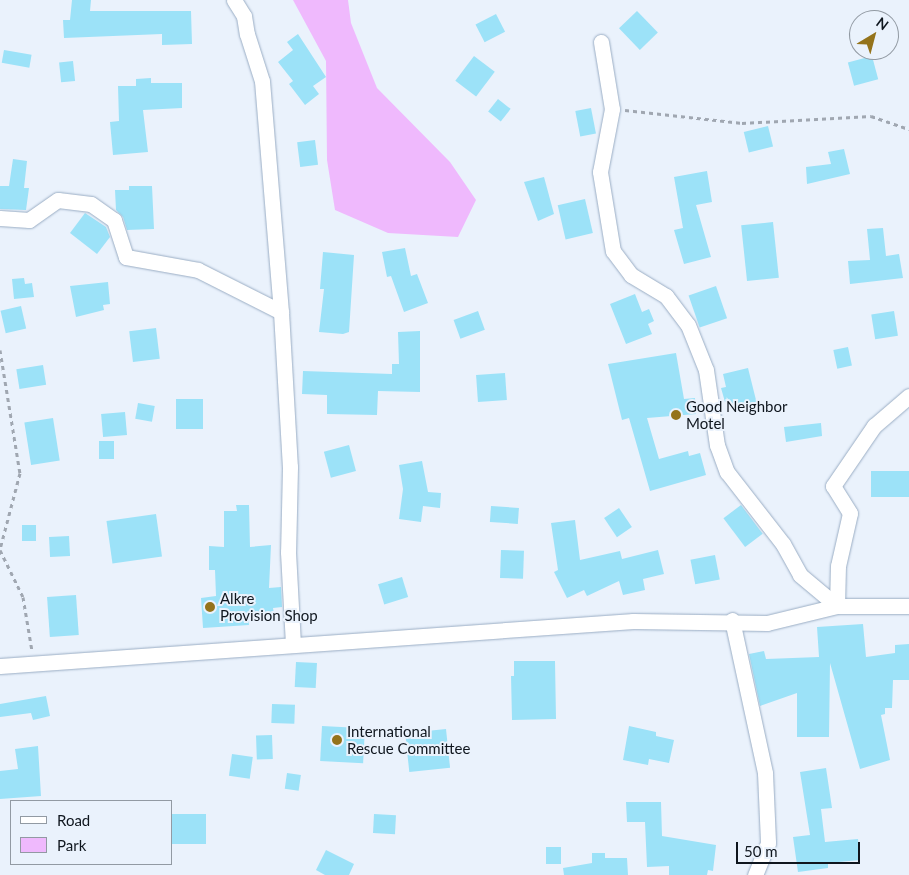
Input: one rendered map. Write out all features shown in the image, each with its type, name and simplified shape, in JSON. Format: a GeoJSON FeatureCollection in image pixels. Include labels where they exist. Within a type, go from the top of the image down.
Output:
{"type":"FeatureCollection","features":[{"type":"Feature","properties":{"kind":"street"},"geometry":{"type":"LineString","coordinates":[[234,0],[244,16],[247,34],[262,81],[282,312],[290,467],[288,552],[293,644]]}},
{"type":"Feature","properties":{"kind":"street"},"geometry":{"type":"LineString","coordinates":[[601,42],[612,108],[600,172],[613,251],[631,276],[666,296],[688,326],[706,370],[717,445],[727,472],[783,544],[800,574],[837,606]]}},
{"type":"Feature","properties":{"kind":"street"},"geometry":{"type":"LineString","coordinates":[[0,218],[29,220],[58,200],[91,204],[114,220],[126,257],[198,270],[282,312]]}},
{"type":"Feature","properties":{"kind":"street"},"geometry":{"type":"LineString","coordinates":[[837,606],[838,566],[850,513],[834,486],[874,426],[909,396]]}},
{"type":"Feature","properties":{"kind":"street"},"geometry":{"type":"LineString","coordinates":[[0,666],[634,621],[732,620],[767,623],[837,606],[909,606]]}},
{"type":"Feature","properties":{"kind":"street"},"geometry":{"type":"LineString","coordinates":[[732,620],[765,773],[768,843],[755,875]]}},
{"type":"Feature","properties":{"kind":"path"},"geometry":{"type":"LineString","coordinates":[[612,108],[742,123],[871,116],[909,129]]}},
{"type":"Feature","properties":{"kind":"path"},"geometry":{"type":"LineString","coordinates":[[0,350],[20,473],[0,549],[23,597],[34,664]]}},
{"type":"Feature","properties":{"kind":"green space"},"geometry":{"type":"Polygon","coordinates":[[[293,0],[348,0],[351,23],[377,88],[450,162],[476,200],[458,237],[388,233],[335,210],[327,160],[326,61],[293,0]]]}},
{"type":"Feature","properties":{"kind":"building"},"geometry":{"type":"Polygon","coordinates":[[[72,0],[91,0],[90,11],[191,11],[192,44],[162,45],[162,34],[64,38],[63,20],[70,20],[72,0]]]}},
{"type":"Feature","properties":{"kind":"building"},"geometry":{"type":"Polygon","coordinates":[[[637,11],[658,33],[640,50],[619,28],[637,11]]]}},
{"type":"Feature","properties":{"kind":"building"},"geometry":{"type":"Polygon","coordinates":[[[496,14],[505,32],[485,42],[476,24],[496,14]]]}},
{"type":"Feature","properties":{"kind":"building"},"geometry":{"type":"Polygon","coordinates":[[[298,34],[326,77],[313,86],[319,94],[305,105],[289,84],[293,81],[278,62],[293,50],[287,42],[298,34]]]}},
{"type":"Feature","properties":{"kind":"building"},"geometry":{"type":"Polygon","coordinates":[[[4,50],[32,55],[29,68],[2,63],[4,50]]]}},
{"type":"Feature","properties":{"kind":"building"},"geometry":{"type":"Polygon","coordinates":[[[474,56],[495,72],[476,96],[455,81],[474,56]]]}},
{"type":"Feature","properties":{"kind":"building"},"geometry":{"type":"Polygon","coordinates":[[[857,60],[873,60],[878,79],[854,86],[848,62],[857,60]]]}},
{"type":"Feature","properties":{"kind":"building"},"geometry":{"type":"Polygon","coordinates":[[[73,61],[75,81],[61,82],[59,62],[73,61]]]}},
{"type":"Feature","properties":{"kind":"building"},"geometry":{"type":"Polygon","coordinates":[[[151,78],[151,83],[182,83],[182,108],[143,110],[148,152],[113,155],[110,122],[119,121],[118,86],[136,86],[136,79],[151,78]]]}},
{"type":"Feature","properties":{"kind":"building"},"geometry":{"type":"Polygon","coordinates":[[[498,99],[511,109],[501,121],[488,112],[498,99]]]}},
{"type":"Feature","properties":{"kind":"building"},"geometry":{"type":"Polygon","coordinates":[[[591,108],[596,134],[580,137],[575,111],[591,108]]]}},
{"type":"Feature","properties":{"kind":"building"},"geometry":{"type":"Polygon","coordinates":[[[768,126],[773,146],[749,152],[744,132],[768,126]]]}},
{"type":"Feature","properties":{"kind":"building"},"geometry":{"type":"Polygon","coordinates":[[[315,140],[318,165],[300,167],[297,142],[315,140]]]}},
{"type":"Feature","properties":{"kind":"building"},"geometry":{"type":"Polygon","coordinates":[[[844,149],[850,174],[807,184],[806,167],[831,164],[828,152],[844,149]]]}},
{"type":"Feature","properties":{"kind":"building"},"geometry":{"type":"Polygon","coordinates":[[[13,159],[27,161],[24,188],[29,188],[26,210],[0,209],[0,186],[9,186],[13,159]]]}},
{"type":"Feature","properties":{"kind":"building"},"geometry":{"type":"Polygon","coordinates":[[[707,171],[712,202],[696,205],[711,257],[684,264],[674,230],[683,228],[674,177],[707,171]]]}},
{"type":"Feature","properties":{"kind":"building"},"geometry":{"type":"Polygon","coordinates":[[[544,177],[554,214],[538,221],[524,182],[544,177]]]}},
{"type":"Feature","properties":{"kind":"building"},"geometry":{"type":"Polygon","coordinates":[[[129,186],[152,186],[154,229],[127,230],[123,217],[116,210],[115,190],[129,190],[129,186]]]}},
{"type":"Feature","properties":{"kind":"building"},"geometry":{"type":"Polygon","coordinates":[[[585,199],[593,233],[566,239],[558,205],[585,199]]]}},
{"type":"Feature","properties":{"kind":"building"},"geometry":{"type":"Polygon","coordinates":[[[85,213],[106,227],[110,237],[97,254],[70,233],[85,213]]]}},
{"type":"Feature","properties":{"kind":"building"},"geometry":{"type":"Polygon","coordinates":[[[773,222],[779,278],[747,281],[741,225],[773,222]]]}},
{"type":"Feature","properties":{"kind":"building"},"geometry":{"type":"Polygon","coordinates":[[[883,228],[886,256],[899,254],[903,278],[850,284],[848,261],[870,260],[867,229],[883,228]]]}},
{"type":"Feature","properties":{"kind":"building"},"geometry":{"type":"Polygon","coordinates":[[[405,248],[411,276],[417,274],[428,303],[404,312],[391,276],[387,277],[382,252],[405,248]]]}},
{"type":"Feature","properties":{"kind":"building"},"geometry":{"type":"Polygon","coordinates":[[[323,252],[354,255],[349,332],[343,334],[319,332],[324,289],[320,289],[323,252]]]}},
{"type":"Feature","properties":{"kind":"building"},"geometry":{"type":"Polygon","coordinates":[[[24,278],[25,284],[32,283],[34,297],[14,299],[12,279],[24,278]]]}},
{"type":"Feature","properties":{"kind":"building"},"geometry":{"type":"Polygon","coordinates":[[[108,282],[110,304],[103,305],[104,310],[76,317],[70,286],[108,282]]]}},
{"type":"Feature","properties":{"kind":"building"},"geometry":{"type":"Polygon","coordinates":[[[716,286],[727,318],[700,328],[689,295],[716,286]]]}},
{"type":"Feature","properties":{"kind":"building"},"geometry":{"type":"Polygon","coordinates":[[[635,294],[642,312],[649,309],[654,321],[648,324],[652,334],[626,344],[610,304],[635,294]]]}},
{"type":"Feature","properties":{"kind":"building"},"geometry":{"type":"Polygon","coordinates":[[[21,306],[26,328],[6,333],[1,311],[21,306]]]}},
{"type":"Feature","properties":{"kind":"building"},"geometry":{"type":"Polygon","coordinates":[[[478,311],[485,330],[460,339],[454,320],[478,311]]]}},
{"type":"Feature","properties":{"kind":"building"},"geometry":{"type":"Polygon","coordinates":[[[894,311],[898,336],[875,339],[871,315],[894,311]]]}},
{"type":"Feature","properties":{"kind":"building"},"geometry":{"type":"Polygon","coordinates":[[[156,328],[160,359],[133,362],[129,331],[156,328]]]}},
{"type":"Feature","properties":{"kind":"building"},"geometry":{"type":"Polygon","coordinates":[[[420,331],[420,392],[378,391],[377,415],[327,414],[327,395],[302,394],[303,371],[392,374],[392,364],[399,364],[398,332],[420,331]]]}},
{"type":"Feature","properties":{"kind":"building"},"geometry":{"type":"Polygon","coordinates":[[[848,347],[852,366],[837,369],[833,350],[848,347]]]}},
{"type":"Feature","properties":{"kind":"building"},"geometry":{"type":"Polygon","coordinates":[[[676,353],[684,399],[695,398],[696,414],[647,418],[659,459],[688,451],[689,456],[700,453],[706,475],[650,491],[629,418],[622,420],[608,364],[676,353]]]}},
{"type":"Feature","properties":{"kind":"building"},"geometry":{"type":"Polygon","coordinates":[[[43,365],[46,385],[19,389],[16,369],[43,365]]]}},
{"type":"Feature","properties":{"kind":"building"},"geometry":{"type":"Polygon","coordinates":[[[748,368],[757,404],[732,410],[730,400],[725,402],[721,388],[726,387],[723,374],[748,368]]]}},
{"type":"Feature","properties":{"kind":"building"},"geometry":{"type":"Polygon","coordinates":[[[505,373],[507,400],[478,402],[476,375],[505,373]]]}},
{"type":"Feature","properties":{"kind":"building"},"geometry":{"type":"Polygon","coordinates":[[[176,399],[203,399],[203,429],[176,429],[176,399]]]}},
{"type":"Feature","properties":{"kind":"building"},"geometry":{"type":"Polygon","coordinates":[[[138,403],[155,406],[152,422],[135,419],[138,403]]]}},
{"type":"Feature","properties":{"kind":"building"},"geometry":{"type":"Polygon","coordinates":[[[125,412],[127,435],[103,437],[101,414],[125,412]]]}},
{"type":"Feature","properties":{"kind":"building"},"geometry":{"type":"Polygon","coordinates":[[[53,418],[60,460],[31,465],[24,423],[53,418]]]}},
{"type":"Feature","properties":{"kind":"building"},"geometry":{"type":"Polygon","coordinates":[[[821,423],[822,436],[786,442],[784,427],[821,423]]]}},
{"type":"Feature","properties":{"kind":"building"},"geometry":{"type":"Polygon","coordinates":[[[99,441],[114,441],[114,459],[99,459],[99,441]]]}},
{"type":"Feature","properties":{"kind":"building"},"geometry":{"type":"Polygon","coordinates":[[[349,445],[356,471],[331,478],[324,452],[349,445]]]}},
{"type":"Feature","properties":{"kind":"building"},"geometry":{"type":"Polygon","coordinates":[[[422,461],[428,492],[441,493],[440,508],[423,506],[421,522],[399,519],[403,489],[399,465],[422,461]]]}},
{"type":"Feature","properties":{"kind":"building"},"geometry":{"type":"Polygon","coordinates":[[[871,471],[909,471],[909,497],[871,497],[871,471]]]}},
{"type":"Feature","properties":{"kind":"building"},"geometry":{"type":"Polygon","coordinates":[[[236,505],[249,505],[250,547],[271,545],[269,588],[281,587],[282,607],[273,608],[274,614],[248,616],[249,625],[203,628],[201,598],[216,596],[215,570],[209,570],[209,546],[224,547],[224,511],[237,511],[236,505]]]}},
{"type":"Feature","properties":{"kind":"building"},"geometry":{"type":"Polygon","coordinates":[[[741,505],[763,534],[745,547],[723,518],[741,505]]]}},
{"type":"Feature","properties":{"kind":"building"},"geometry":{"type":"Polygon","coordinates":[[[491,506],[519,508],[518,524],[490,522],[491,506]]]}},
{"type":"Feature","properties":{"kind":"building"},"geometry":{"type":"Polygon","coordinates":[[[619,508],[632,527],[617,537],[604,518],[619,508]]]}},
{"type":"Feature","properties":{"kind":"building"},"geometry":{"type":"Polygon","coordinates":[[[156,514],[162,557],[112,564],[106,521],[156,514]]]}},
{"type":"Feature","properties":{"kind":"building"},"geometry":{"type":"Polygon","coordinates":[[[575,520],[580,560],[620,551],[622,559],[658,550],[664,574],[643,579],[645,590],[623,595],[619,581],[587,596],[584,590],[567,598],[554,572],[558,570],[551,523],[575,520]]]}},
{"type":"Feature","properties":{"kind":"building"},"geometry":{"type":"Polygon","coordinates":[[[22,525],[36,525],[36,541],[22,541],[22,525]]]}},
{"type":"Feature","properties":{"kind":"building"},"geometry":{"type":"Polygon","coordinates":[[[69,536],[70,556],[50,557],[49,537],[69,536]]]}},
{"type":"Feature","properties":{"kind":"building"},"geometry":{"type":"Polygon","coordinates":[[[501,550],[524,551],[523,579],[500,578],[501,550]]]}},
{"type":"Feature","properties":{"kind":"building"},"geometry":{"type":"Polygon","coordinates":[[[715,555],[720,580],[695,584],[690,560],[715,555]]]}},
{"type":"Feature","properties":{"kind":"building"},"geometry":{"type":"Polygon","coordinates":[[[402,577],[408,597],[384,604],[378,584],[402,577]]]}},
{"type":"Feature","properties":{"kind":"building"},"geometry":{"type":"Polygon","coordinates":[[[76,595],[79,635],[50,637],[47,597],[76,595]]]}},
{"type":"Feature","properties":{"kind":"building"},"geometry":{"type":"Polygon","coordinates":[[[863,624],[866,657],[895,653],[895,645],[909,644],[909,680],[893,680],[892,708],[885,708],[885,714],[881,715],[890,760],[860,769],[830,663],[829,737],[797,737],[797,693],[760,706],[749,654],[764,651],[766,659],[819,657],[817,627],[863,624]]]}},
{"type":"Feature","properties":{"kind":"building"},"geometry":{"type":"Polygon","coordinates":[[[514,661],[555,661],[556,719],[512,720],[511,676],[514,676],[514,661]]]}},
{"type":"Feature","properties":{"kind":"building"},"geometry":{"type":"Polygon","coordinates":[[[296,662],[317,663],[316,688],[295,687],[296,662]]]}},
{"type":"Feature","properties":{"kind":"building"},"geometry":{"type":"Polygon","coordinates":[[[46,696],[50,716],[33,720],[31,713],[0,717],[0,704],[46,696]]]}},
{"type":"Feature","properties":{"kind":"building"},"geometry":{"type":"Polygon","coordinates":[[[272,704],[295,705],[294,724],[271,723],[272,704]]]}},
{"type":"Feature","properties":{"kind":"building"},"geometry":{"type":"Polygon","coordinates":[[[322,726],[365,728],[363,763],[320,761],[322,726]]]}},
{"type":"Feature","properties":{"kind":"building"},"geometry":{"type":"Polygon","coordinates":[[[629,726],[656,732],[656,736],[674,740],[669,763],[649,759],[648,765],[623,760],[629,726]]]}},
{"type":"Feature","properties":{"kind":"building"},"geometry":{"type":"Polygon","coordinates":[[[446,729],[450,768],[409,772],[405,733],[446,729]]]}},
{"type":"Feature","properties":{"kind":"building"},"geometry":{"type":"Polygon","coordinates":[[[272,735],[273,759],[257,760],[256,736],[272,735]]]}},
{"type":"Feature","properties":{"kind":"building"},"geometry":{"type":"Polygon","coordinates":[[[38,746],[41,796],[0,799],[0,771],[18,769],[15,749],[38,746]]]}},
{"type":"Feature","properties":{"kind":"building"},"geometry":{"type":"Polygon","coordinates":[[[232,754],[253,757],[250,779],[229,776],[232,754]]]}},
{"type":"Feature","properties":{"kind":"building"},"geometry":{"type":"Polygon","coordinates":[[[826,768],[832,808],[821,809],[825,842],[858,839],[860,860],[828,863],[828,868],[798,872],[793,837],[810,835],[800,772],[826,768]]]}},
{"type":"Feature","properties":{"kind":"building"},"geometry":{"type":"Polygon","coordinates":[[[287,773],[301,775],[299,791],[285,789],[287,773]]]}},
{"type":"Feature","properties":{"kind":"building"},"geometry":{"type":"Polygon","coordinates":[[[626,802],[661,802],[662,836],[716,845],[713,871],[708,870],[707,875],[669,875],[669,866],[647,867],[645,822],[627,822],[626,802]]]}},
{"type":"Feature","properties":{"kind":"building"},"geometry":{"type":"Polygon","coordinates":[[[172,814],[206,814],[206,844],[172,844],[172,814]]]}},
{"type":"Feature","properties":{"kind":"building"},"geometry":{"type":"Polygon","coordinates":[[[374,814],[396,815],[395,834],[373,833],[374,814]]]}},
{"type":"Feature","properties":{"kind":"building"},"geometry":{"type":"Polygon","coordinates":[[[546,847],[561,847],[561,864],[546,864],[546,847]]]}},
{"type":"Feature","properties":{"kind":"building"},"geometry":{"type":"Polygon","coordinates":[[[326,850],[354,864],[349,875],[325,875],[316,870],[326,850]]]}},
{"type":"Feature","properties":{"kind":"building"},"geometry":{"type":"Polygon","coordinates":[[[592,853],[605,853],[605,858],[627,858],[628,875],[564,875],[563,868],[592,863],[592,853]]]}},
{"type":"Feature","properties":{"kind":"place","name":"Good Neighbor Motel"},"geometry":{"type":"Point","coordinates":[676,415]}},
{"type":"Feature","properties":{"kind":"place","name":"Alkre Provision Shop"},"geometry":{"type":"Point","coordinates":[210,607]}},
{"type":"Feature","properties":{"kind":"place","name":"International Rescue Committee"},"geometry":{"type":"Point","coordinates":[337,740]}}]}
